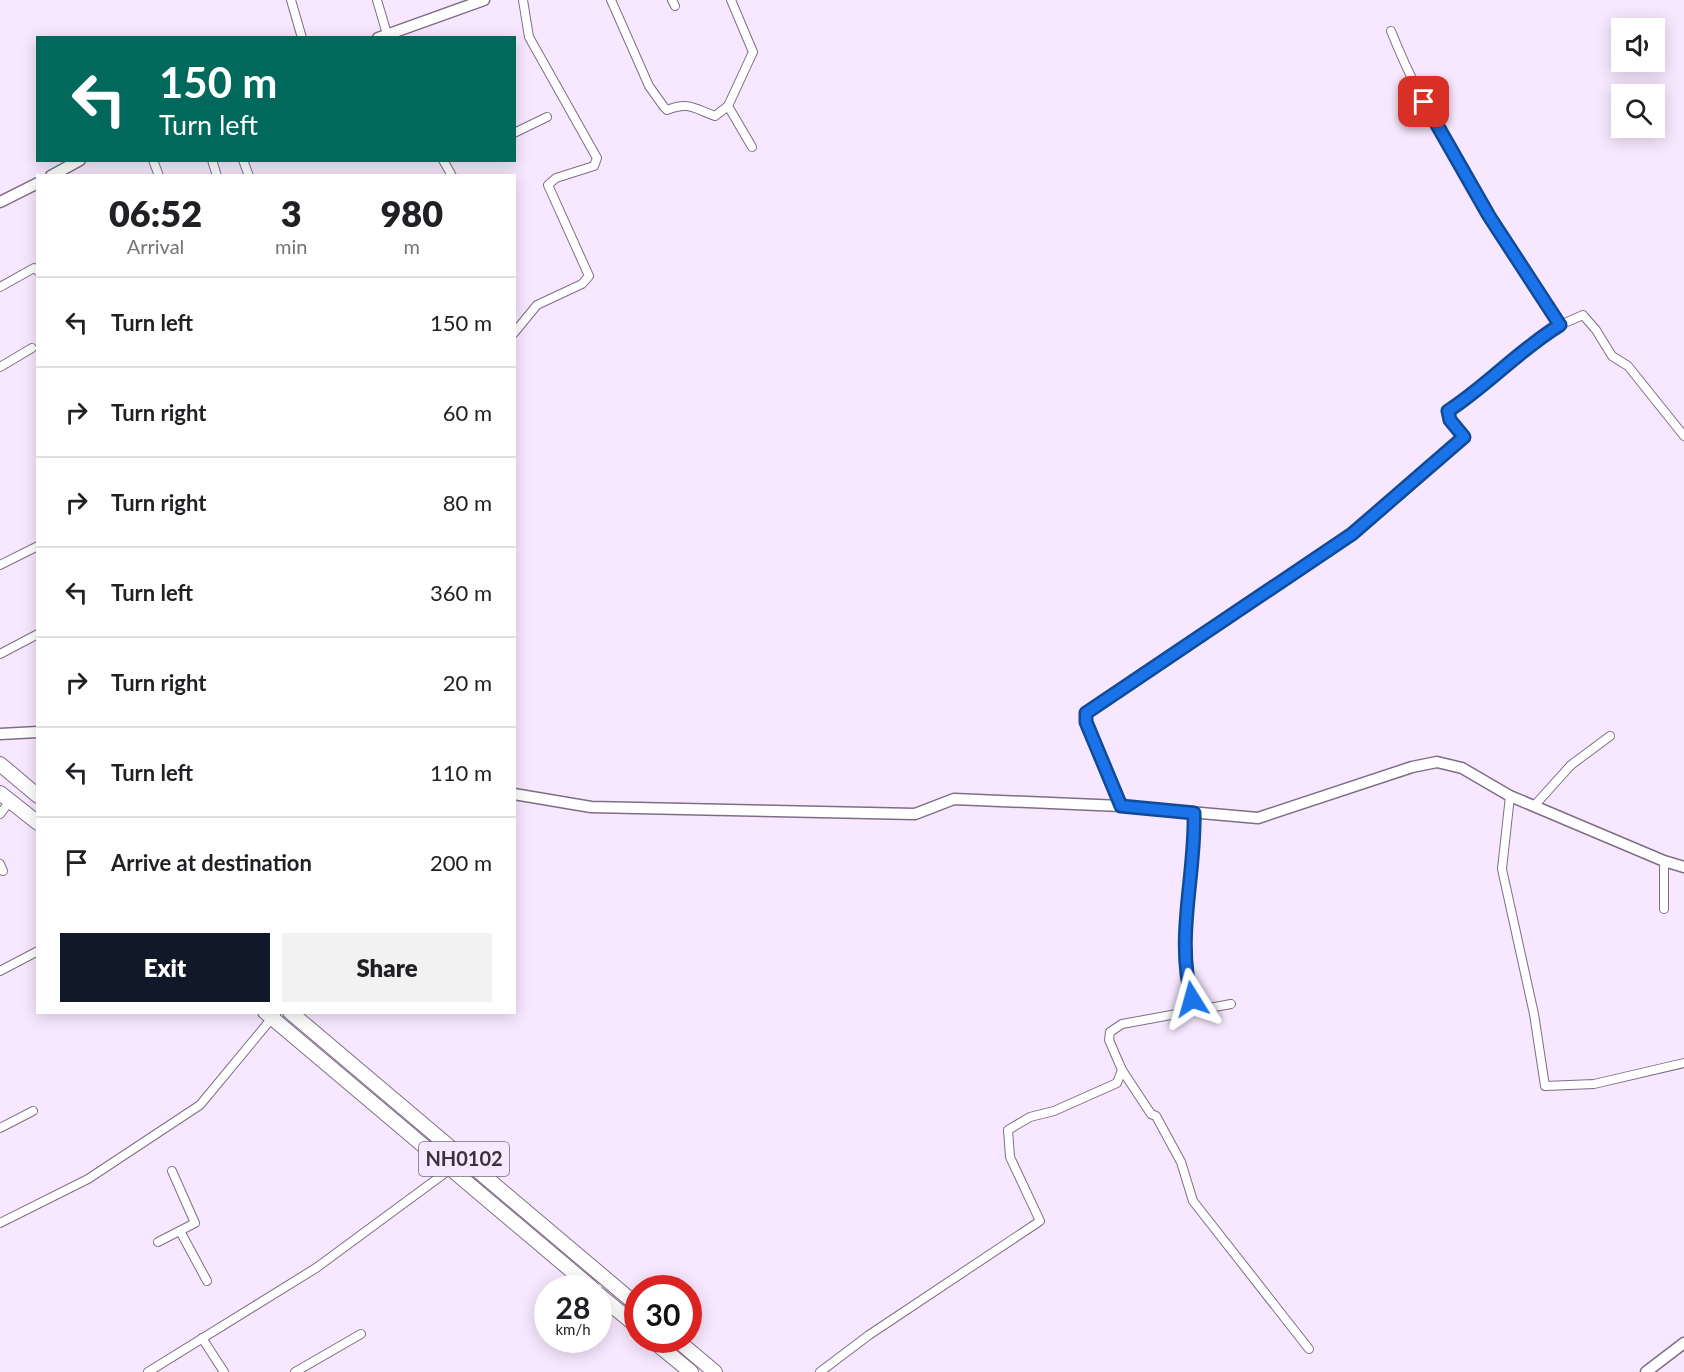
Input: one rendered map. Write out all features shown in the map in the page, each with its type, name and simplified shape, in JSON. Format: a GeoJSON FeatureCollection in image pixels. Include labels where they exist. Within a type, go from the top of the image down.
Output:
{"type":"FeatureCollection","features":[{"type":"Feature","properties":{"kind":"highway"},"geometry":{"type":"LineString","coordinates":[[0,764],[36,794]]}},
{"type":"Feature","properties":{"kind":"highway"},"geometry":{"type":"LineString","coordinates":[[5,797],[36,821]]}},
{"type":"Feature","properties":{"kind":"highway","name":"NH0102"},"geometry":{"type":"LineString","coordinates":[[271,1014],[577,1275]]}},
{"type":"Feature","properties":{"kind":"highway","name":"NH0102"},"geometry":{"type":"LineString","coordinates":[[292,1014],[624,1294]]}},
{"type":"Feature","properties":{"kind":"highway"},"geometry":{"type":"LineString","coordinates":[[612,1306],[624,1315]]}},
{"type":"Feature","properties":{"kind":"highway"},"geometry":{"type":"LineString","coordinates":[[668,1353],[691,1372]]}},
{"type":"Feature","properties":{"kind":"highway"},"geometry":{"type":"LineString","coordinates":[[693,1353],[716,1372]]}},
{"type":"Feature","properties":{"kind":"street"},"geometry":{"type":"LineString","coordinates":[[291,0],[301,36]]}},
{"type":"Feature","properties":{"kind":"street"},"geometry":{"type":"LineString","coordinates":[[377,0],[387,36],[484,0]]}},
{"type":"Feature","properties":{"kind":"street"},"geometry":{"type":"LineString","coordinates":[[516,331],[537,305],[582,284],[589,276],[548,185],[555,178],[594,165],[597,158],[529,37],[523,0]]}},
{"type":"Feature","properties":{"kind":"street"},"geometry":{"type":"LineString","coordinates":[[611,0],[649,86],[664,107],[667,110],[681,104],[688,105],[715,116],[728,106],[753,52],[731,0]]}},
{"type":"Feature","properties":{"kind":"street"},"geometry":{"type":"LineString","coordinates":[[1391,31],[1405,67],[1450,150],[1560,325]]}},
{"type":"Feature","properties":{"kind":"street"},"geometry":{"type":"LineString","coordinates":[[728,106],[752,147]]}},
{"type":"Feature","properties":{"kind":"street"},"geometry":{"type":"LineString","coordinates":[[516,132],[547,117]]}},
{"type":"Feature","properties":{"kind":"street"},"geometry":{"type":"LineString","coordinates":[[64,173],[78,162]]}},
{"type":"Feature","properties":{"kind":"street"},"geometry":{"type":"LineString","coordinates":[[0,202],[36,184]]}},
{"type":"Feature","properties":{"kind":"street"},"geometry":{"type":"LineString","coordinates":[[0,287],[33,268],[36,270]]}},
{"type":"Feature","properties":{"kind":"street"},"geometry":{"type":"LineString","coordinates":[[1121,806],[1086,722],[1086,713],[1352,534],[1464,437],[1450,420],[1448,411],[1471,396],[1529,344],[1560,325],[1583,315],[1596,330],[1612,356],[1628,366],[1684,436]]}},
{"type":"Feature","properties":{"kind":"street"},"geometry":{"type":"LineString","coordinates":[[0,367],[32,348]]}},
{"type":"Feature","properties":{"kind":"street"},"geometry":{"type":"LineString","coordinates":[[0,565],[36,547]]}},
{"type":"Feature","properties":{"kind":"street"},"geometry":{"type":"LineString","coordinates":[[0,654],[36,635]]}},
{"type":"Feature","properties":{"kind":"street"},"geometry":{"type":"LineString","coordinates":[[0,734],[36,732]]}},
{"type":"Feature","properties":{"kind":"street"},"geometry":{"type":"LineString","coordinates":[[1534,806],[1571,765],[1610,736]]}},
{"type":"Feature","properties":{"kind":"street"},"geometry":{"type":"LineString","coordinates":[[516,794],[591,807],[915,814],[954,799],[1121,806],[1258,818],[1412,767],[1437,762],[1462,768],[1510,796],[1664,861],[1684,867]]}},
{"type":"Feature","properties":{"kind":"street"},"geometry":{"type":"LineString","coordinates":[[1510,796],[1502,869],[1534,1014],[1545,1086],[1594,1084],[1684,1062]]}},
{"type":"Feature","properties":{"kind":"street"},"geometry":{"type":"LineString","coordinates":[[0,814],[5,797]]}},
{"type":"Feature","properties":{"kind":"street"},"geometry":{"type":"LineString","coordinates":[[1194,813],[1191,884],[1185,915],[1188,987],[1199,1011]]}},
{"type":"Feature","properties":{"kind":"street"},"geometry":{"type":"LineString","coordinates":[[1664,861],[1664,909]]}},
{"type":"Feature","properties":{"kind":"street"},"geometry":{"type":"LineString","coordinates":[[0,971],[36,952]]}},
{"type":"Feature","properties":{"kind":"street"},"geometry":{"type":"LineString","coordinates":[[1231,1004],[1122,1024],[1110,1032],[1109,1040],[1122,1070],[1151,1114],[1156,1116],[1176,1153],[1193,1201],[1309,1350]]}},
{"type":"Feature","properties":{"kind":"street"},"geometry":{"type":"LineString","coordinates":[[1,1219],[88,1179],[200,1104],[271,1014]]}},
{"type":"Feature","properties":{"kind":"street"},"geometry":{"type":"LineString","coordinates":[[820,1372],[869,1335],[1040,1221],[1010,1157],[1008,1130],[1030,1117],[1054,1111],[1117,1083],[1122,1070]]}},
{"type":"Feature","properties":{"kind":"street"},"geometry":{"type":"LineString","coordinates":[[0,1128],[33,1111]]}},
{"type":"Feature","properties":{"kind":"street"},"geometry":{"type":"LineString","coordinates":[[148,1372],[316,1268],[464,1159]]}},
{"type":"Feature","properties":{"kind":"street"},"geometry":{"type":"LineString","coordinates":[[158,1242],[192,1226],[194,1218],[172,1171]]}},
{"type":"Feature","properties":{"kind":"street"},"geometry":{"type":"LineString","coordinates":[[180,1231],[207,1281]]}},
{"type":"Feature","properties":{"kind":"street"},"geometry":{"type":"LineString","coordinates":[[295,1372],[361,1334]]}},
{"type":"Feature","properties":{"kind":"street"},"geometry":{"type":"LineString","coordinates":[[202,1338],[224,1372]]}},
{"type":"Feature","properties":{"kind":"street"},"geometry":{"type":"LineString","coordinates":[[1646,1372],[1684,1342]]}},
{"type":"Feature","properties":{"kind":"route"},"geometry":{"type":"LineString","coordinates":[[1192,999],[1188,987],[1185,915],[1190,899],[1195,838],[1194,813],[1121,806],[1086,722],[1086,713],[1319,554],[1352,534],[1464,437],[1450,420],[1448,411],[1471,396],[1529,344],[1560,325],[1489,216],[1424,102]]}}]}
